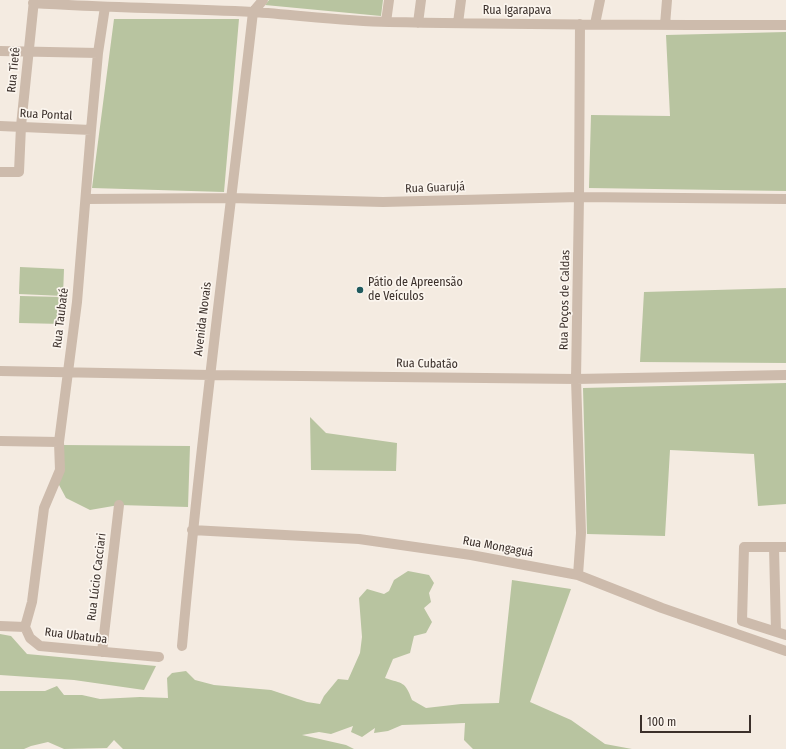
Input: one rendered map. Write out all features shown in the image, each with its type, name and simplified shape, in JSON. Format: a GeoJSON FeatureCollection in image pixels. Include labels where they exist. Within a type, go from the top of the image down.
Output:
{"type":"FeatureCollection","features":[{"type":"Feature","properties":{"kind":"street"},"geometry":{"type":"LineString","coordinates":[[253,12],[263,0]]}},
{"type":"Feature","properties":{"kind":"street"},"geometry":{"type":"LineString","coordinates":[[386,22],[389,0]]}},
{"type":"Feature","properties":{"kind":"street"},"geometry":{"type":"LineString","coordinates":[[418,23],[421,0]]}},
{"type":"Feature","properties":{"kind":"street"},"geometry":{"type":"LineString","coordinates":[[458,23],[460,0]]}},
{"type":"Feature","properties":{"kind":"street"},"geometry":{"type":"LineString","coordinates":[[595,24],[600,0]]}},
{"type":"Feature","properties":{"kind":"street"},"geometry":{"type":"LineString","coordinates":[[665,25],[667,0]]}},
{"type":"Feature","properties":{"kind":"street","name":"Rua Igarapava"},"geometry":{"type":"LineString","coordinates":[[34,2],[105,8],[135,4],[418,23],[665,25],[786,24]]}},
{"type":"Feature","properties":{"kind":"street","name":"Rua Tietê"},"geometry":{"type":"LineString","coordinates":[[0,172],[19,172],[21,126],[34,2]]}},
{"type":"Feature","properties":{"kind":"street","name":"Rua Taubaté"},"geometry":{"type":"LineString","coordinates":[[25,627],[32,602],[44,508],[60,470],[59,442],[77,302],[98,53],[105,8]]}},
{"type":"Feature","properties":{"kind":"street","name":"Avenida Novais"},"geometry":{"type":"LineString","coordinates":[[182,646],[192,530],[253,12]]}},
{"type":"Feature","properties":{"kind":"street","name":"Rua Poços de Caldas"},"geometry":{"type":"LineString","coordinates":[[578,575],[581,533],[576,379],[580,24]]}},
{"type":"Feature","properties":{"kind":"street"},"geometry":{"type":"LineString","coordinates":[[0,51],[98,53]]}},
{"type":"Feature","properties":{"kind":"street","name":"Rua Pontal"},"geometry":{"type":"LineString","coordinates":[[0,126],[91,130]]}},
{"type":"Feature","properties":{"kind":"street","name":"Rua Guarujá"},"geometry":{"type":"LineString","coordinates":[[86,199],[231,198],[383,202],[579,197],[786,199]]}},
{"type":"Feature","properties":{"kind":"street","name":"Rua Cubatão"},"geometry":{"type":"LineString","coordinates":[[0,371],[576,379],[786,375]]}},
{"type":"Feature","properties":{"kind":"street"},"geometry":{"type":"LineString","coordinates":[[0,441],[59,442]]}},
{"type":"Feature","properties":{"kind":"street","name":"Rua Lúcio Cacciari"},"geometry":{"type":"LineString","coordinates":[[102,652],[119,505]]}},
{"type":"Feature","properties":{"kind":"street","name":"Rua Mongaguá"},"geometry":{"type":"LineString","coordinates":[[192,530],[359,539],[471,555],[578,575],[662,608],[786,651]]}},
{"type":"Feature","properties":{"kind":"street"},"geometry":{"type":"LineString","coordinates":[[786,547],[744,547],[742,621],[786,635]]}},
{"type":"Feature","properties":{"kind":"street"},"geometry":{"type":"LineString","coordinates":[[774,547],[776,632]]}},
{"type":"Feature","properties":{"kind":"street"},"geometry":{"type":"LineString","coordinates":[[0,626],[25,627]]}},
{"type":"Feature","properties":{"kind":"street","name":"Rua Ubatuba"},"geometry":{"type":"LineString","coordinates":[[25,627],[30,638],[40,646],[159,657]]}},
{"type":"Feature","properties":{"kind":"green space"},"geometry":{"type":"Polygon","coordinates":[[[269,0],[383,0],[381,16],[265,5],[269,0]]]}},
{"type":"Feature","properties":{"kind":"green space"},"geometry":{"type":"Polygon","coordinates":[[[114,19],[239,19],[224,192],[92,188],[114,19]]]}},
{"type":"Feature","properties":{"kind":"green space"},"geometry":{"type":"Polygon","coordinates":[[[786,32],[786,191],[589,188],[591,115],[670,116],[666,35],[786,32]]]}},
{"type":"Feature","properties":{"kind":"green space"},"geometry":{"type":"Polygon","coordinates":[[[20,267],[64,269],[63,296],[19,294],[20,267]]]}},
{"type":"Feature","properties":{"kind":"green space"},"geometry":{"type":"Polygon","coordinates":[[[786,288],[786,363],[640,362],[644,292],[786,288]]]}},
{"type":"Feature","properties":{"kind":"green space"},"geometry":{"type":"Polygon","coordinates":[[[20,296],[63,297],[62,324],[19,323],[20,296]]]}},
{"type":"Feature","properties":{"kind":"green space"},"geometry":{"type":"Polygon","coordinates":[[[786,383],[786,504],[758,506],[754,454],[670,450],[665,536],[587,534],[583,388],[786,383]]]}},
{"type":"Feature","properties":{"kind":"green space"},"geometry":{"type":"Polygon","coordinates":[[[310,417],[326,433],[397,443],[396,471],[311,470],[310,417]]]}},
{"type":"Feature","properties":{"kind":"green space"},"geometry":{"type":"Polygon","coordinates":[[[63,445],[190,446],[188,507],[119,505],[90,510],[66,498],[58,483],[63,445]]]}},
{"type":"Feature","properties":{"kind":"green space"},"geometry":{"type":"Polygon","coordinates":[[[408,571],[429,575],[434,583],[429,593],[431,602],[424,608],[432,622],[426,633],[414,636],[410,653],[393,659],[385,678],[403,684],[412,700],[426,708],[461,704],[499,703],[512,580],[571,589],[530,702],[571,720],[605,744],[632,749],[473,749],[464,740],[465,723],[402,725],[388,731],[374,733],[375,728],[362,737],[351,732],[353,726],[331,734],[319,732],[302,735],[346,745],[354,749],[123,749],[114,740],[107,748],[64,749],[48,742],[24,749],[0,749],[0,691],[45,691],[57,686],[64,695],[82,695],[100,699],[140,697],[168,698],[167,678],[172,673],[186,671],[195,680],[214,685],[271,690],[307,702],[320,704],[324,696],[338,679],[348,680],[360,653],[362,637],[359,598],[367,589],[384,594],[389,591],[394,580],[408,571]]]}},
{"type":"Feature","properties":{"kind":"green space"},"geometry":{"type":"Polygon","coordinates":[[[0,634],[11,636],[27,654],[156,666],[144,690],[74,680],[0,675],[0,634]]]}},
{"type":"Feature","properties":{"kind":"place","name":"Pátio de Apreensão de Veículos"},"geometry":{"type":"Point","coordinates":[360,290]}}]}
